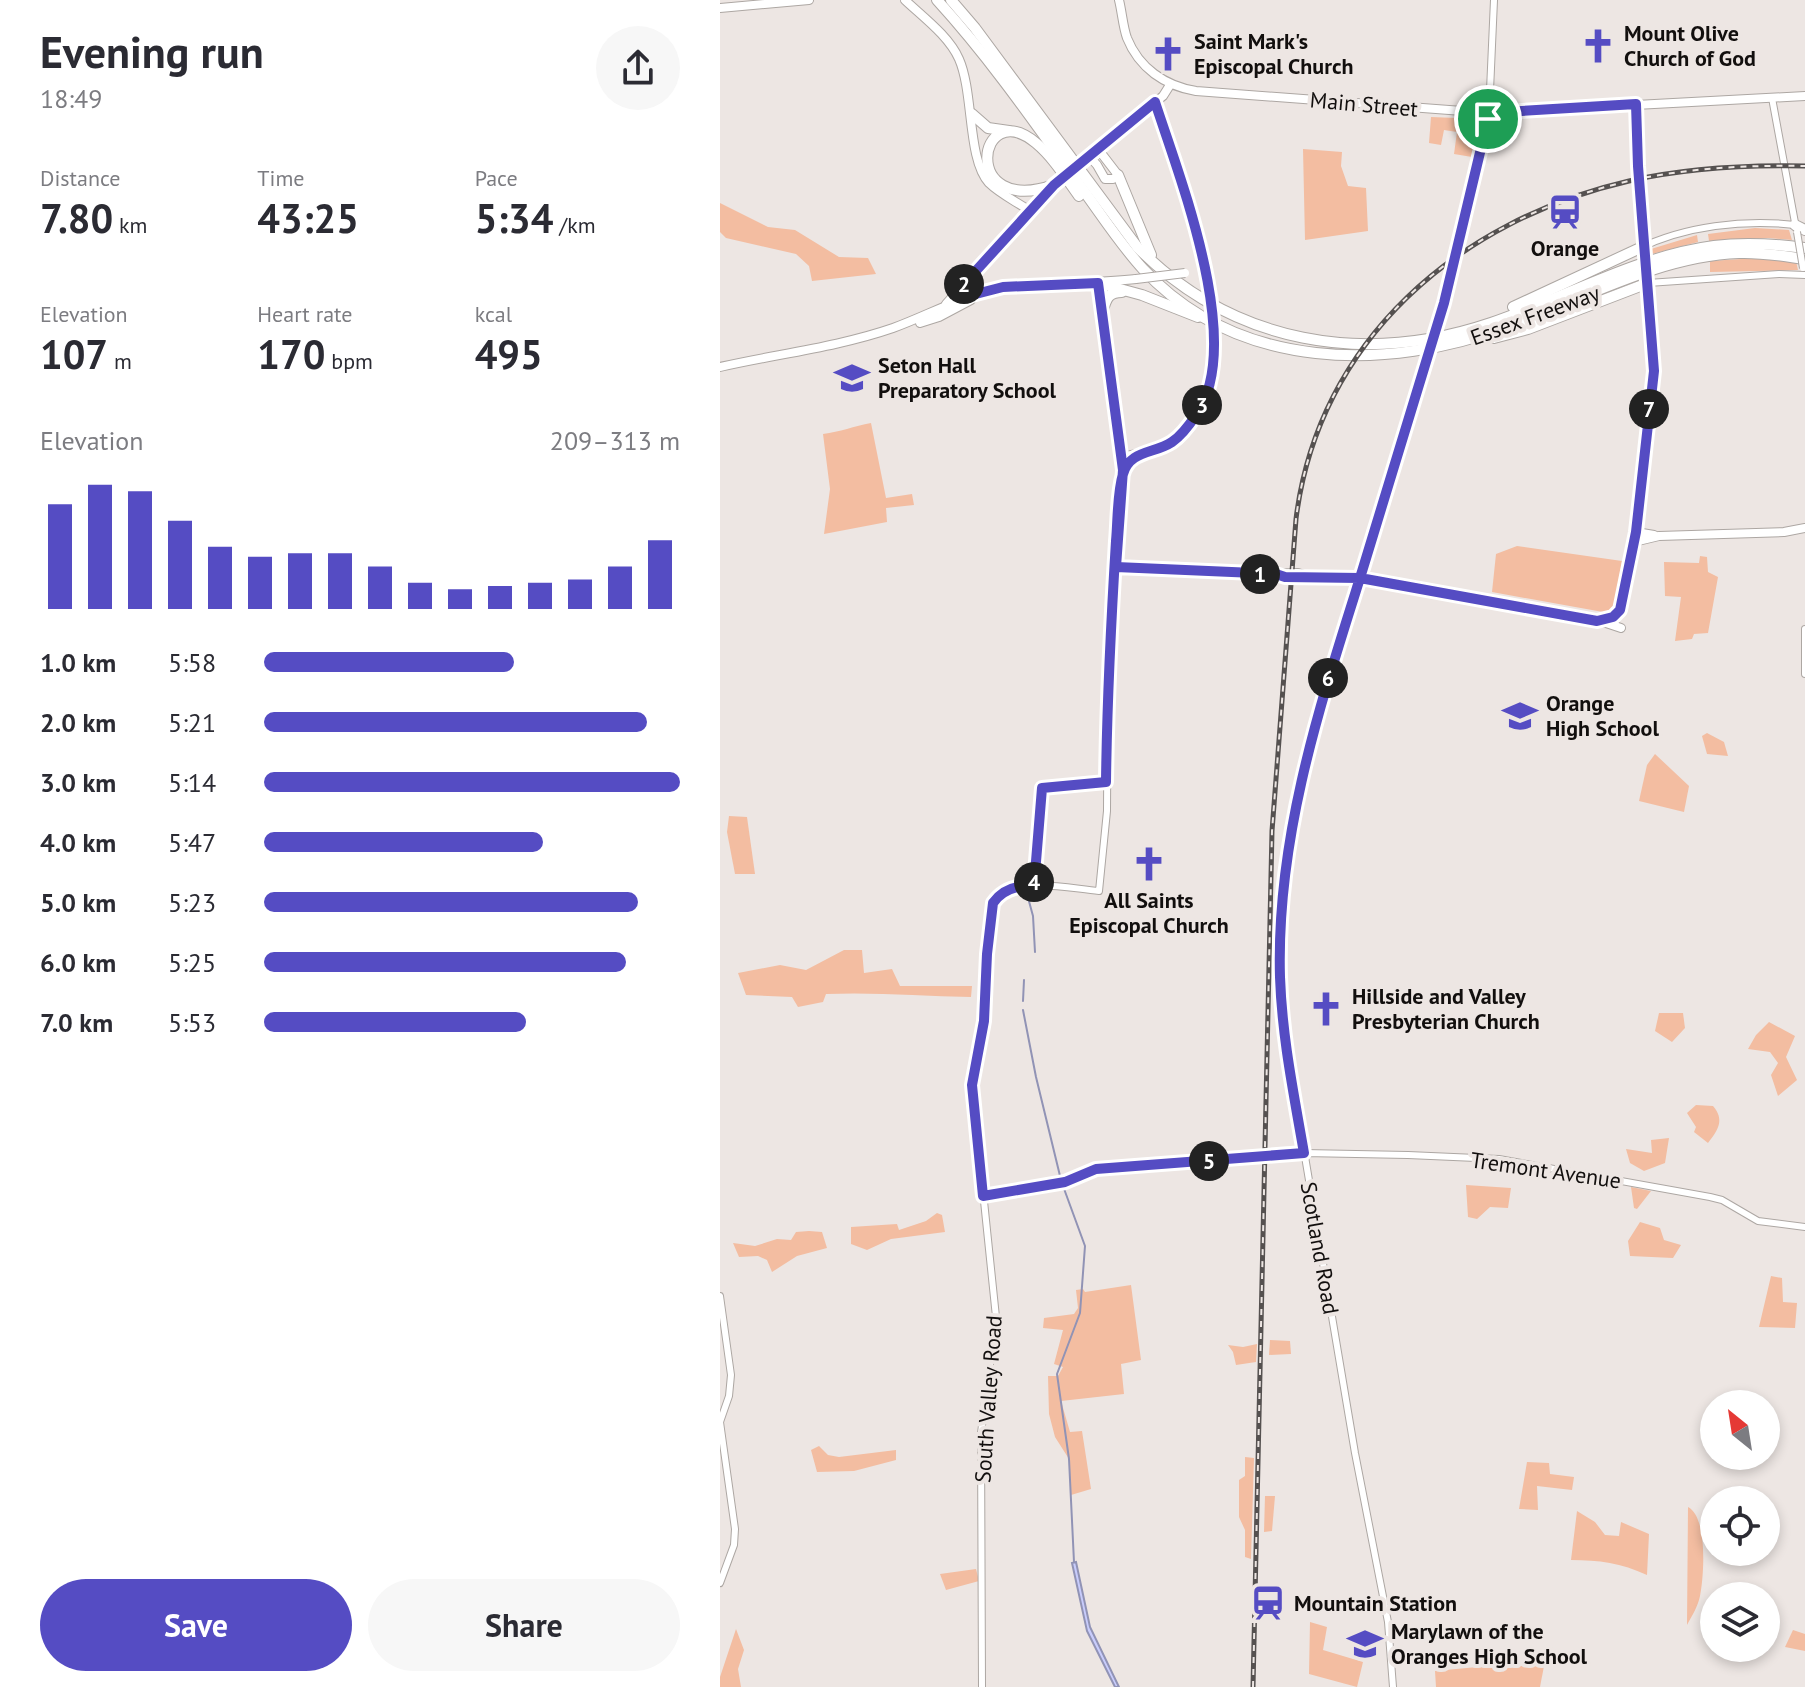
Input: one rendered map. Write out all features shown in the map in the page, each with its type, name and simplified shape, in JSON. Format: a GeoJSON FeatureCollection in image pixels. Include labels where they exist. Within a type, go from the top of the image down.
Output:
{"type":"FeatureCollection","features":[{"type":"Feature","properties":{"kind":"highway","name":"Essex Freeway"},"geometry":{"type":"LineString","coordinates":[[937,0],[1004,81],[1144,270],[1215,327],[1250,338],[1293,351],[1331,356],[1414,352],[1462,342],[1508,327],[1674,263],[1739,253],[1804,269]]}},
{"type":"Feature","properties":{"kind":"highway","name":"Essex Freeway"},"geometry":{"type":"LineString","coordinates":[[951,0],[1138,248],[1189,292],[1240,320],[1286,336],[1315,341],[1382,343],[1447,335],[1493,322],[1638,266],[1693,250],[1761,244],[1805,248]]}},
{"type":"Feature","properties":{"kind":"highway"},"geometry":{"type":"LineString","coordinates":[[972,114],[988,128],[1017,133],[1035,142],[1120,241]]}},
{"type":"Feature","properties":{"kind":"highway"},"geometry":{"type":"LineString","coordinates":[[1017,133],[1001,135],[991,142],[985,155],[990,171],[1003,185],[1015,190],[1037,191],[1056,183]]}},
{"type":"Feature","properties":{"kind":"highway"},"geometry":{"type":"LineString","coordinates":[[1118,175],[1150,255],[1170,278]]}},
{"type":"Feature","properties":{"kind":"highway"},"geometry":{"type":"LineString","coordinates":[[1447,335],[1644,250]]}},
{"type":"Feature","properties":{"kind":"highway"},"geometry":{"type":"LineString","coordinates":[[1414,352],[1462,347],[1528,329],[1648,281]]}},
{"type":"Feature","properties":{"kind":"highway"},"geometry":{"type":"LineString","coordinates":[[1098,283],[1132,291],[1215,327]]}},
{"type":"Feature","properties":{"kind":"highway"},"geometry":{"type":"LineString","coordinates":[[1102,313],[1110,293],[1132,291]]}},
{"type":"Feature","properties":{"kind":"main road"},"geometry":{"type":"LineString","coordinates":[[720,8],[809,0]]}},
{"type":"Feature","properties":{"kind":"main road"},"geometry":{"type":"LineString","coordinates":[[905,0],[958,56],[982,173],[994,187],[1030,211]]}},
{"type":"Feature","properties":{"kind":"main road"},"geometry":{"type":"LineString","coordinates":[[920,323],[940,312],[1056,183],[1155,102],[1170,85],[1151,72],[1127,38],[1119,0]]}},
{"type":"Feature","properties":{"kind":"main road","name":"Scotland Road"},"geometry":{"type":"LineString","coordinates":[[1393,1687],[1388,1622],[1355,1453],[1304,1153],[1284,1032],[1280,976],[1285,895],[1299,789],[1319,708],[1457,253],[1489,113],[1494,0]]}},
{"type":"Feature","properties":{"kind":"main road","name":"Main Street"},"geometry":{"type":"LineString","coordinates":[[1170,85],[1202,91],[1489,113],[1805,96]]}},
{"type":"Feature","properties":{"kind":"main road"},"geometry":{"type":"LineString","coordinates":[[1772,98],[1800,228],[1805,283]]}},
{"type":"Feature","properties":{"kind":"main road"},"geometry":{"type":"LineString","coordinates":[[1122,457],[1173,441],[1202,406],[1212,370],[1215,327],[1196,223],[1155,102]]}},
{"type":"Feature","properties":{"kind":"main road"},"geometry":{"type":"LineString","coordinates":[[1603,622],[1620,610],[1634,542],[1654,371],[1638,188],[1636,104]]}},
{"type":"Feature","properties":{"kind":"main road"},"geometry":{"type":"LineString","coordinates":[[1086,159],[1105,179],[1110,180],[1118,175],[1098,149]]}},
{"type":"Feature","properties":{"kind":"main road"},"geometry":{"type":"LineString","coordinates":[[1644,250],[1689,232],[1731,225],[1800,228]]}},
{"type":"Feature","properties":{"kind":"main road"},"geometry":{"type":"LineString","coordinates":[[1648,281],[1779,274],[1804,269]]}},
{"type":"Feature","properties":{"kind":"main road"},"geometry":{"type":"LineString","coordinates":[[720,367],[897,327],[945,304],[1003,287],[1098,283],[1204,271]]}},
{"type":"Feature","properties":{"kind":"main road"},"geometry":{"type":"LineString","coordinates":[[1098,283],[1122,457],[1108,649],[1107,811],[1099,891],[1034,886],[1042,788],[1106,782]]}},
{"type":"Feature","properties":{"kind":"main road"},"geometry":{"type":"LineString","coordinates":[[963,285],[966,295],[982,294]]}},
{"type":"Feature","properties":{"kind":"main road"},"geometry":{"type":"LineString","coordinates":[[897,327],[904,328],[939,317],[982,294]]}},
{"type":"Feature","properties":{"kind":"main road"},"geometry":{"type":"LineString","coordinates":[[1122,476],[1129,463],[1143,452]]}},
{"type":"Feature","properties":{"kind":"main road"},"geometry":{"type":"LineString","coordinates":[[1634,542],[1659,536],[1784,532],[1805,528]]}},
{"type":"Feature","properties":{"kind":"main road"},"geometry":{"type":"LineString","coordinates":[[1636,532],[1659,536]]}},
{"type":"Feature","properties":{"kind":"main road"},"geometry":{"type":"LineString","coordinates":[[1116,567],[1360,578],[1603,622],[1621,628]]}},
{"type":"Feature","properties":{"kind":"main road"},"geometry":{"type":"LineString","coordinates":[[1805,629],[1805,674]]}},
{"type":"Feature","properties":{"kind":"main road","name":"South Valley Road"},"geometry":{"type":"LineString","coordinates":[[982,1687],[981,1433],[996,1317],[972,1085],[984,1021],[992,908],[998,897],[1014,887],[1034,886]]}},
{"type":"Feature","properties":{"kind":"main road","name":"Tremont Avenue"},"geometry":{"type":"LineString","coordinates":[[983,1196],[1065,1182],[1096,1169],[1262,1156],[1304,1153],[1499,1159],[1710,1197],[1722,1200],[1758,1221],[1805,1227]]}},
{"type":"Feature","properties":{"kind":"main road"},"geometry":{"type":"LineString","coordinates":[[720,1296],[731,1375],[729,1396],[720,1422],[734,1523],[734,1545],[720,1583]]}},
{"type":"Feature","properties":{"kind":"shaded area"},"geometry":{"type":"Polygon","coordinates":[[[1431,117],[1481,119],[1472,157],[1454,154],[1457,132],[1444,130],[1441,145],[1429,143],[1431,117]]]}},
{"type":"Feature","properties":{"kind":"shaded area"},"geometry":{"type":"Polygon","coordinates":[[[1303,149],[1342,152],[1341,166],[1348,186],[1366,188],[1368,231],[1305,240],[1303,149]]]}},
{"type":"Feature","properties":{"kind":"shaded area"},"geometry":{"type":"Polygon","coordinates":[[[720,203],[768,227],[795,230],[839,257],[868,258],[876,274],[812,281],[809,266],[796,254],[726,238],[720,232],[720,203]]]}},
{"type":"Feature","properties":{"kind":"shaded area"},"geometry":{"type":"Polygon","coordinates":[[[1755,228],[1789,230],[1792,240],[1709,241],[1708,234],[1755,228]]]}},
{"type":"Feature","properties":{"kind":"shaded area"},"geometry":{"type":"Polygon","coordinates":[[[1697,235],[1698,242],[1652,254],[1651,249],[1697,235]]]}},
{"type":"Feature","properties":{"kind":"shaded area"},"geometry":{"type":"Polygon","coordinates":[[[1757,258],[1796,261],[1798,270],[1710,272],[1710,261],[1757,258]]]}},
{"type":"Feature","properties":{"kind":"shaded area"},"geometry":{"type":"Polygon","coordinates":[[[871,423],[886,498],[912,494],[914,505],[886,508],[887,522],[824,534],[830,489],[823,434],[871,423]]]}},
{"type":"Feature","properties":{"kind":"shaded area"},"geometry":{"type":"Polygon","coordinates":[[[1517,546],[1622,561],[1615,604],[1603,612],[1492,592],[1496,554],[1517,546]]]}},
{"type":"Feature","properties":{"kind":"shaded area"},"geometry":{"type":"Polygon","coordinates":[[[1700,556],[1707,557],[1708,572],[1718,577],[1708,633],[1675,641],[1681,597],[1665,596],[1664,562],[1699,563],[1700,556]]]}},
{"type":"Feature","properties":{"kind":"shaded area"},"geometry":{"type":"Polygon","coordinates":[[[1707,733],[1724,742],[1728,756],[1707,754],[1702,736],[1707,733]]]}},
{"type":"Feature","properties":{"kind":"shaded area"},"geometry":{"type":"Polygon","coordinates":[[[1655,754],[1689,786],[1684,812],[1639,801],[1647,765],[1655,754]]]}},
{"type":"Feature","properties":{"kind":"shaded area"},"geometry":{"type":"Polygon","coordinates":[[[729,816],[747,817],[755,874],[735,874],[727,832],[729,816]]]}},
{"type":"Feature","properties":{"kind":"shaded area"},"geometry":{"type":"Polygon","coordinates":[[[844,950],[862,950],[864,973],[892,969],[900,986],[972,986],[971,997],[826,994],[823,1002],[798,1007],[792,997],[746,995],[738,973],[780,965],[806,970],[844,950]]]}},
{"type":"Feature","properties":{"kind":"shaded area"},"geometry":{"type":"Polygon","coordinates":[[[1659,1013],[1683,1013],[1685,1028],[1672,1042],[1655,1031],[1659,1013]]]}},
{"type":"Feature","properties":{"kind":"shaded area"},"geometry":{"type":"Polygon","coordinates":[[[1769,1022],[1795,1036],[1786,1057],[1797,1080],[1778,1096],[1771,1075],[1778,1063],[1770,1052],[1748,1049],[1769,1022]]]}},
{"type":"Feature","properties":{"kind":"shaded area"},"geometry":{"type":"Polygon","coordinates":[[[1696,1105],[1713,1106],[1719,1116],[1717,1129],[1708,1143],[1694,1132],[1696,1127],[1687,1113],[1696,1105]]]}},
{"type":"Feature","properties":{"kind":"shaded area"},"geometry":{"type":"Polygon","coordinates":[[[1669,1138],[1665,1163],[1644,1171],[1630,1163],[1626,1149],[1652,1153],[1651,1140],[1669,1138]]]}},
{"type":"Feature","properties":{"kind":"shaded area"},"geometry":{"type":"Polygon","coordinates":[[[1466,1185],[1511,1188],[1508,1208],[1490,1207],[1477,1219],[1468,1217],[1466,1185]]]}},
{"type":"Feature","properties":{"kind":"shaded area"},"geometry":{"type":"Polygon","coordinates":[[[1631,1187],[1651,1191],[1637,1209],[1634,1208],[1631,1187]]]}},
{"type":"Feature","properties":{"kind":"shaded area"},"geometry":{"type":"Polygon","coordinates":[[[937,1213],[942,1215],[945,1232],[891,1239],[867,1250],[851,1244],[851,1227],[897,1224],[899,1230],[926,1221],[937,1213]]]}},
{"type":"Feature","properties":{"kind":"shaded area"},"geometry":{"type":"Polygon","coordinates":[[[1640,1222],[1660,1228],[1664,1240],[1681,1245],[1673,1258],[1630,1256],[1628,1241],[1640,1222]]]}},
{"type":"Feature","properties":{"kind":"shaded area"},"geometry":{"type":"Polygon","coordinates":[[[796,1232],[822,1232],[827,1248],[797,1256],[772,1272],[767,1260],[758,1256],[739,1257],[733,1243],[755,1246],[777,1239],[791,1240],[796,1232]]]}},
{"type":"Feature","properties":{"kind":"shaded area"},"geometry":{"type":"Polygon","coordinates":[[[1771,1276],[1782,1278],[1783,1302],[1797,1303],[1795,1328],[1759,1327],[1771,1276]]]}},
{"type":"Feature","properties":{"kind":"shaded area"},"geometry":{"type":"Polygon","coordinates":[[[1131,1285],[1141,1360],[1121,1364],[1124,1394],[1061,1401],[1070,1432],[1082,1431],[1091,1489],[1071,1495],[1069,1459],[1055,1437],[1049,1414],[1048,1376],[1058,1376],[1063,1367],[1054,1364],[1063,1330],[1043,1328],[1044,1318],[1074,1314],[1078,1308],[1076,1290],[1083,1289],[1085,1292],[1131,1285]]]}},
{"type":"Feature","properties":{"kind":"shaded area"},"geometry":{"type":"Polygon","coordinates":[[[1270,1340],[1290,1341],[1291,1354],[1269,1355],[1270,1340]]]}},
{"type":"Feature","properties":{"kind":"shaded area"},"geometry":{"type":"Polygon","coordinates":[[[1257,1344],[1256,1362],[1236,1365],[1228,1345],[1243,1347],[1257,1344]]]}},
{"type":"Feature","properties":{"kind":"shaded area"},"geometry":{"type":"Polygon","coordinates":[[[819,1446],[828,1455],[839,1457],[896,1450],[896,1460],[854,1471],[817,1472],[811,1450],[819,1446]]]}},
{"type":"Feature","properties":{"kind":"shaded area"},"geometry":{"type":"Polygon","coordinates":[[[1245,1457],[1254,1458],[1251,1559],[1245,1557],[1245,1530],[1239,1517],[1239,1480],[1245,1476],[1245,1457]]]}},
{"type":"Feature","properties":{"kind":"shaded area"},"geometry":{"type":"Polygon","coordinates":[[[1527,1462],[1549,1463],[1550,1474],[1574,1477],[1572,1490],[1537,1486],[1538,1510],[1519,1509],[1527,1462]]]}},
{"type":"Feature","properties":{"kind":"shaded area"},"geometry":{"type":"Polygon","coordinates":[[[1265,1496],[1275,1496],[1272,1531],[1264,1532],[1265,1496]]]}},
{"type":"Feature","properties":{"kind":"shaded area"},"geometry":{"type":"Polygon","coordinates":[[[1688,1507],[1700,1526],[1700,1566],[1703,1566],[1699,1600],[1687,1625],[1688,1507]]]}},
{"type":"Feature","properties":{"kind":"shaded area"},"geometry":{"type":"Polygon","coordinates":[[[1577,1511],[1595,1522],[1605,1535],[1619,1536],[1621,1522],[1649,1534],[1647,1575],[1610,1563],[1571,1560],[1577,1511]]]}},
{"type":"Feature","properties":{"kind":"shaded area"},"geometry":{"type":"Polygon","coordinates":[[[976,1569],[979,1581],[946,1590],[940,1574],[976,1569]]]}},
{"type":"Feature","properties":{"kind":"shaded area"},"geometry":{"type":"Polygon","coordinates":[[[1310,1622],[1327,1627],[1323,1650],[1363,1662],[1357,1687],[1309,1674],[1310,1622]]]}},
{"type":"Feature","properties":{"kind":"shaded area"},"geometry":{"type":"Polygon","coordinates":[[[736,1629],[744,1650],[738,1669],[741,1687],[720,1687],[720,1677],[736,1629]]]}},
{"type":"Feature","properties":{"kind":"shaded area"},"geometry":{"type":"Polygon","coordinates":[[[1793,1630],[1805,1634],[1805,1651],[1785,1647],[1793,1630]]]}},
{"type":"Feature","properties":{"kind":"shaded area"},"geometry":{"type":"Polygon","coordinates":[[[1488,1666],[1544,1666],[1540,1687],[1436,1687],[1435,1671],[1488,1666]]]}},
{"type":"Feature","properties":{"kind":"water"},"geometry":{"type":"Polygon","coordinates":[[[1076,1562],[1090,1627],[1119,1687],[1115,1687],[1087,1631],[1072,1563],[1076,1562]]]}},
{"type":"Feature","properties":{"kind":"waterway"},"geometry":{"type":"LineString","coordinates":[[1027,894],[1033,916],[1035,952]]}},
{"type":"Feature","properties":{"kind":"waterway"},"geometry":{"type":"LineString","coordinates":[[1023,1001],[1024,980]]}},
{"type":"Feature","properties":{"kind":"waterway"},"geometry":{"type":"LineString","coordinates":[[1023,1010],[1061,1180]]}},
{"type":"Feature","properties":{"kind":"waterway"},"geometry":{"type":"LineString","coordinates":[[1063,1186],[1085,1246],[1080,1313],[1057,1374],[1069,1459],[1074,1562]]}},
{"type":"Feature","properties":{"kind":"railway"},"geometry":{"type":"LineString","coordinates":[[1253,1687],[1272,831],[1296,519],[1310,455],[1333,396],[1366,344],[1407,298],[1455,258],[1508,225],[1567,199],[1629,181],[1716,168],[1805,166]]}},
{"type":"Feature","properties":{"kind":"place","name":"Mount Olive Church of God"},"geometry":{"type":"Point","coordinates":[1598,46]}},
{"type":"Feature","properties":{"kind":"place","name":"Saint Mark's Episcopal Church"},"geometry":{"type":"Point","coordinates":[1168,54]}},
{"type":"Feature","properties":{"kind":"place","name":"Orange"},"geometry":{"type":"Point","coordinates":[1565,212]}},
{"type":"Feature","properties":{"kind":"place","name":"Seton Hall Preparatory School"},"geometry":{"type":"Point","coordinates":[852,378]}},
{"type":"Feature","properties":{"kind":"place","name":"Orange High School"},"geometry":{"type":"Point","coordinates":[1520,716]}},
{"type":"Feature","properties":{"kind":"place","name":"All Saints Episcopal Church"},"geometry":{"type":"Point","coordinates":[1149,864]}},
{"type":"Feature","properties":{"kind":"place","name":"Hillside and Valley Presbyterian Church"},"geometry":{"type":"Point","coordinates":[1326,1009]}},
{"type":"Feature","properties":{"kind":"place","name":"Mountain Station"},"geometry":{"type":"Point","coordinates":[1268,1603]}},
{"type":"Feature","properties":{"kind":"place","name":"Marylawn of the Oranges High School"},"geometry":{"type":"Point","coordinates":[1365,1644]}},
{"type":"Feature","properties":{"kind":"route"},"geometry":{"type":"LineString","coordinates":[[1488,119],[1444,303],[1360,578],[1116,567],[1116,544],[1120,508],[1123,470],[1098,283],[1003,287],[968,296],[964,294],[963,285],[1042,196],[1155,102],[1199,233],[1213,329],[1212,370],[1202,406],[1186,428],[1170,443],[1134,458],[1127,466],[1122,476],[1116,541],[1116,544],[1116,551],[1116,567],[1108,649],[1106,782],[1042,788],[1034,886],[1014,887],[993,903],[984,1021],[972,1085],[983,1196],[1065,1182],[1096,1169],[1304,1153],[1284,1032],[1280,976],[1285,895],[1299,789],[1319,708],[1360,578],[1603,622],[1620,610],[1636,532],[1654,371],[1636,104],[1489,113],[1488,119]]}}]}
